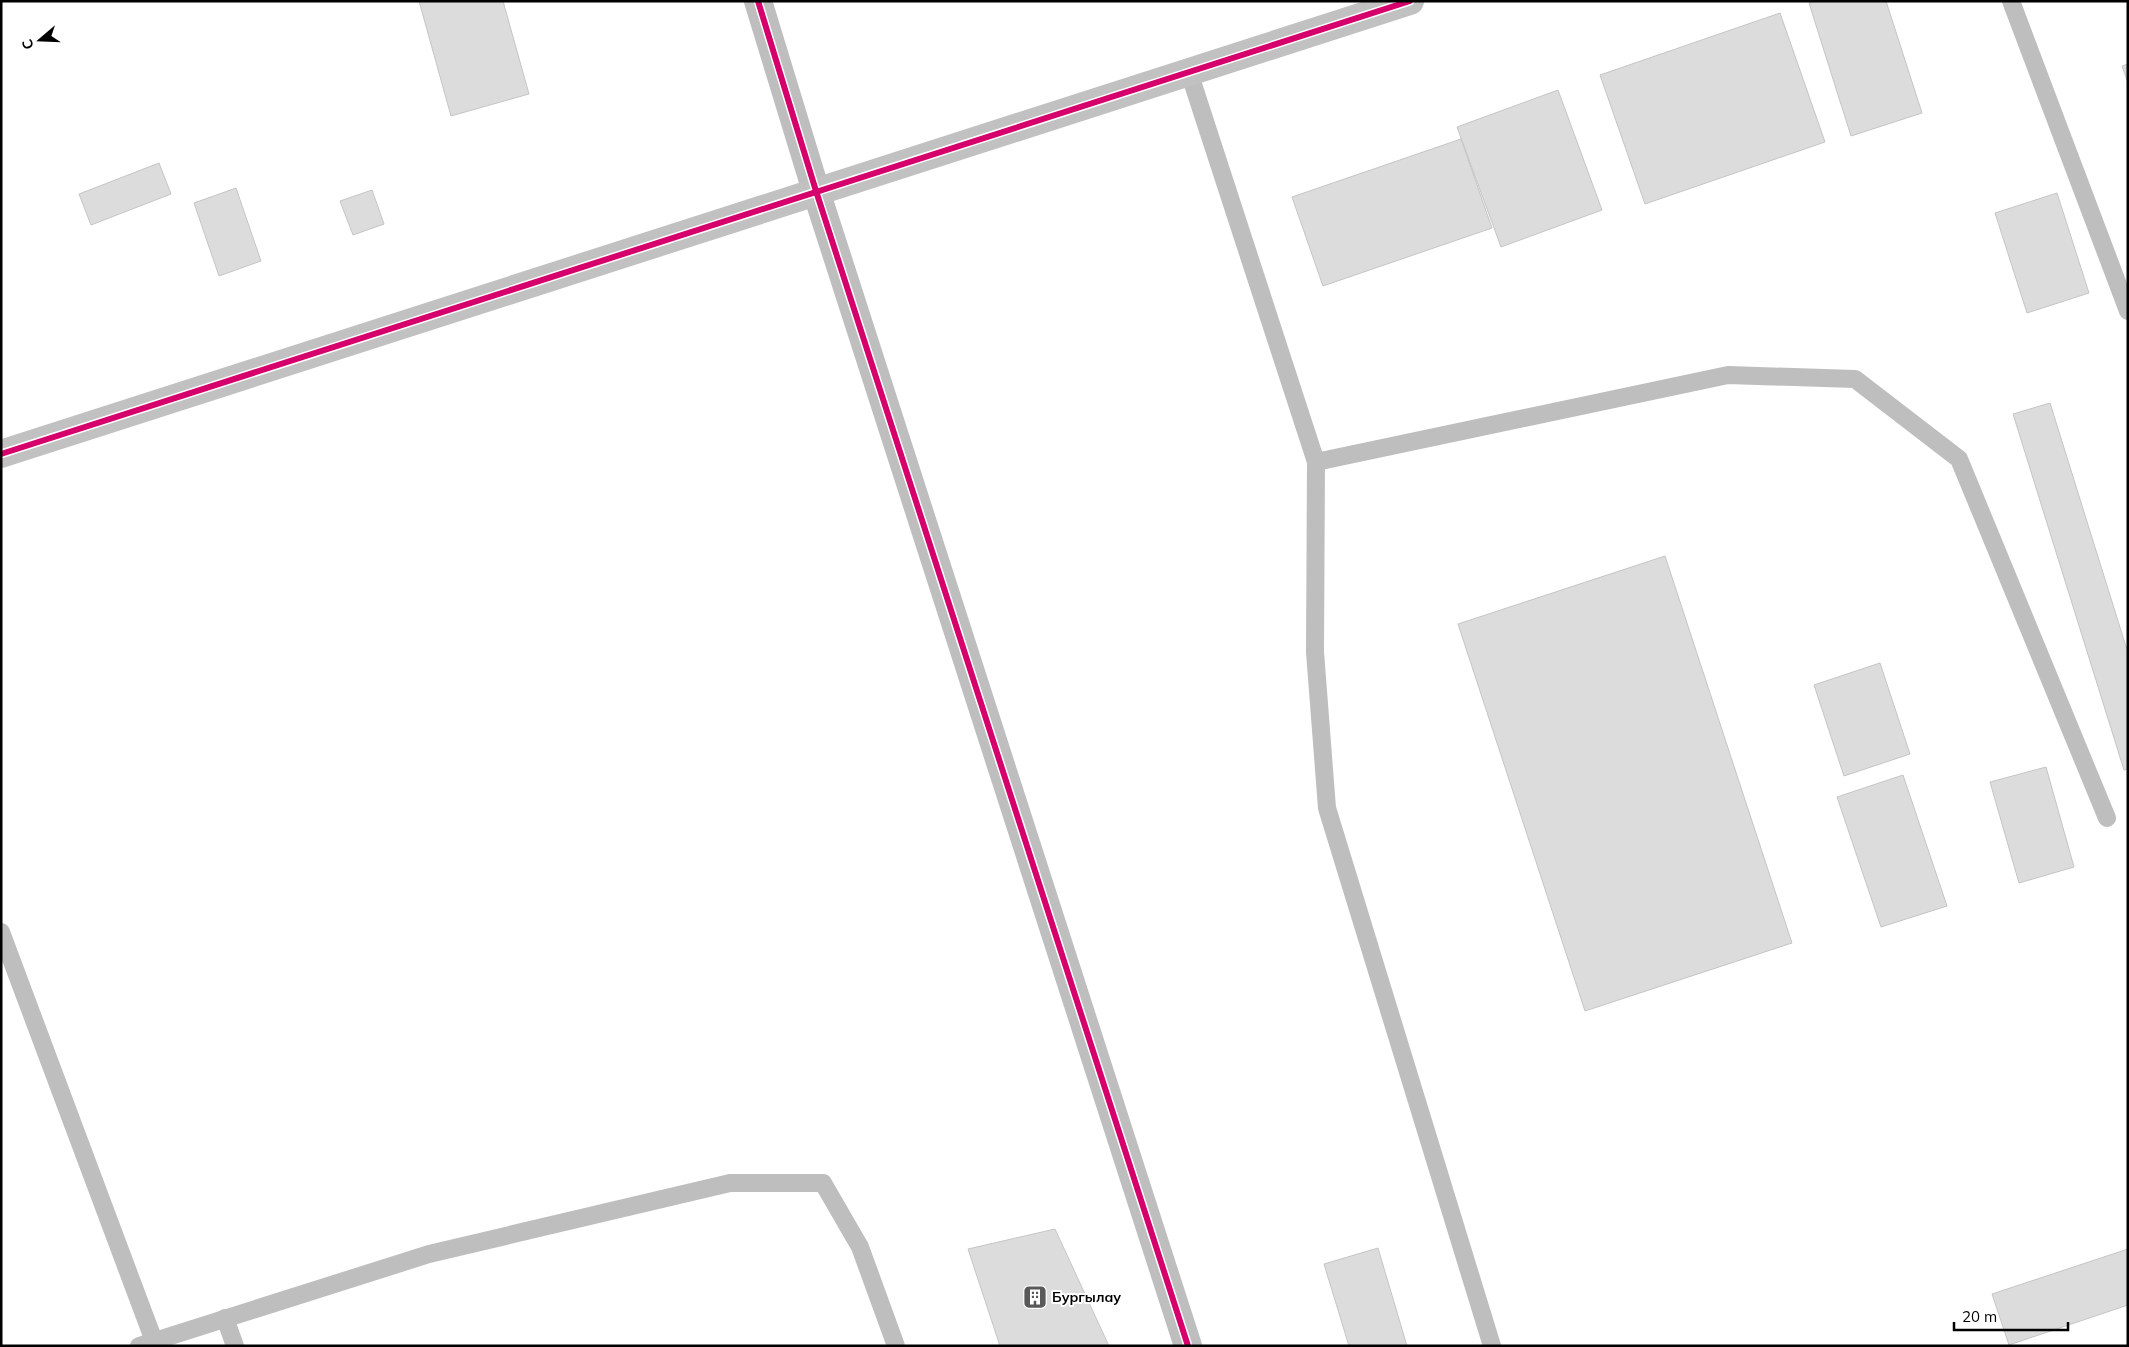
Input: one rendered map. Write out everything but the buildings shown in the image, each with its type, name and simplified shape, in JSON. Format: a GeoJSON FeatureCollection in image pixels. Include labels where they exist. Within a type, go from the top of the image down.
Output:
{"type":"FeatureCollection","features":[{"type":"Feature","properties":{"kind":"street"},"geometry":{"type":"LineString","coordinates":[[758,1],[816,191],[1188,1346]]}},
{"type":"Feature","properties":{"kind":"street"},"geometry":{"type":"LineString","coordinates":[[1,454],[1410,1]]}},
{"type":"Feature","properties":{"kind":"lane"},"geometry":{"type":"LineString","coordinates":[[2011,1],[2128,311]]}},
{"type":"Feature","properties":{"kind":"lane"},"geometry":{"type":"LineString","coordinates":[[1189,72],[1316,462],[1315,652],[1327,808],[1492,1346]]}},
{"type":"Feature","properties":{"kind":"lane"},"geometry":{"type":"LineString","coordinates":[[1316,462],[1728,375],[1855,379],[1959,459],[2107,818]]}},
{"type":"Feature","properties":{"kind":"lane"},"geometry":{"type":"LineString","coordinates":[[1,932],[146,1343],[429,1254],[730,1183],[823,1183],[860,1248],[896,1346]]}},
{"type":"Feature","properties":{"kind":"lane"},"geometry":{"type":"LineString","coordinates":[[224,1318],[235,1346]]}},
{"type":"Feature","properties":{"kind":"cycle path"},"geometry":{"type":"LineString","coordinates":[[758,1],[816,191],[1188,1346]]}},
{"type":"Feature","properties":{"kind":"cycle path"},"geometry":{"type":"LineString","coordinates":[[1,454],[1410,1]]}},
{"type":"Feature","properties":{"kind":"place","name":"Бургылау"},"geometry":{"type":"Point","coordinates":[1035,1297]}}]}
